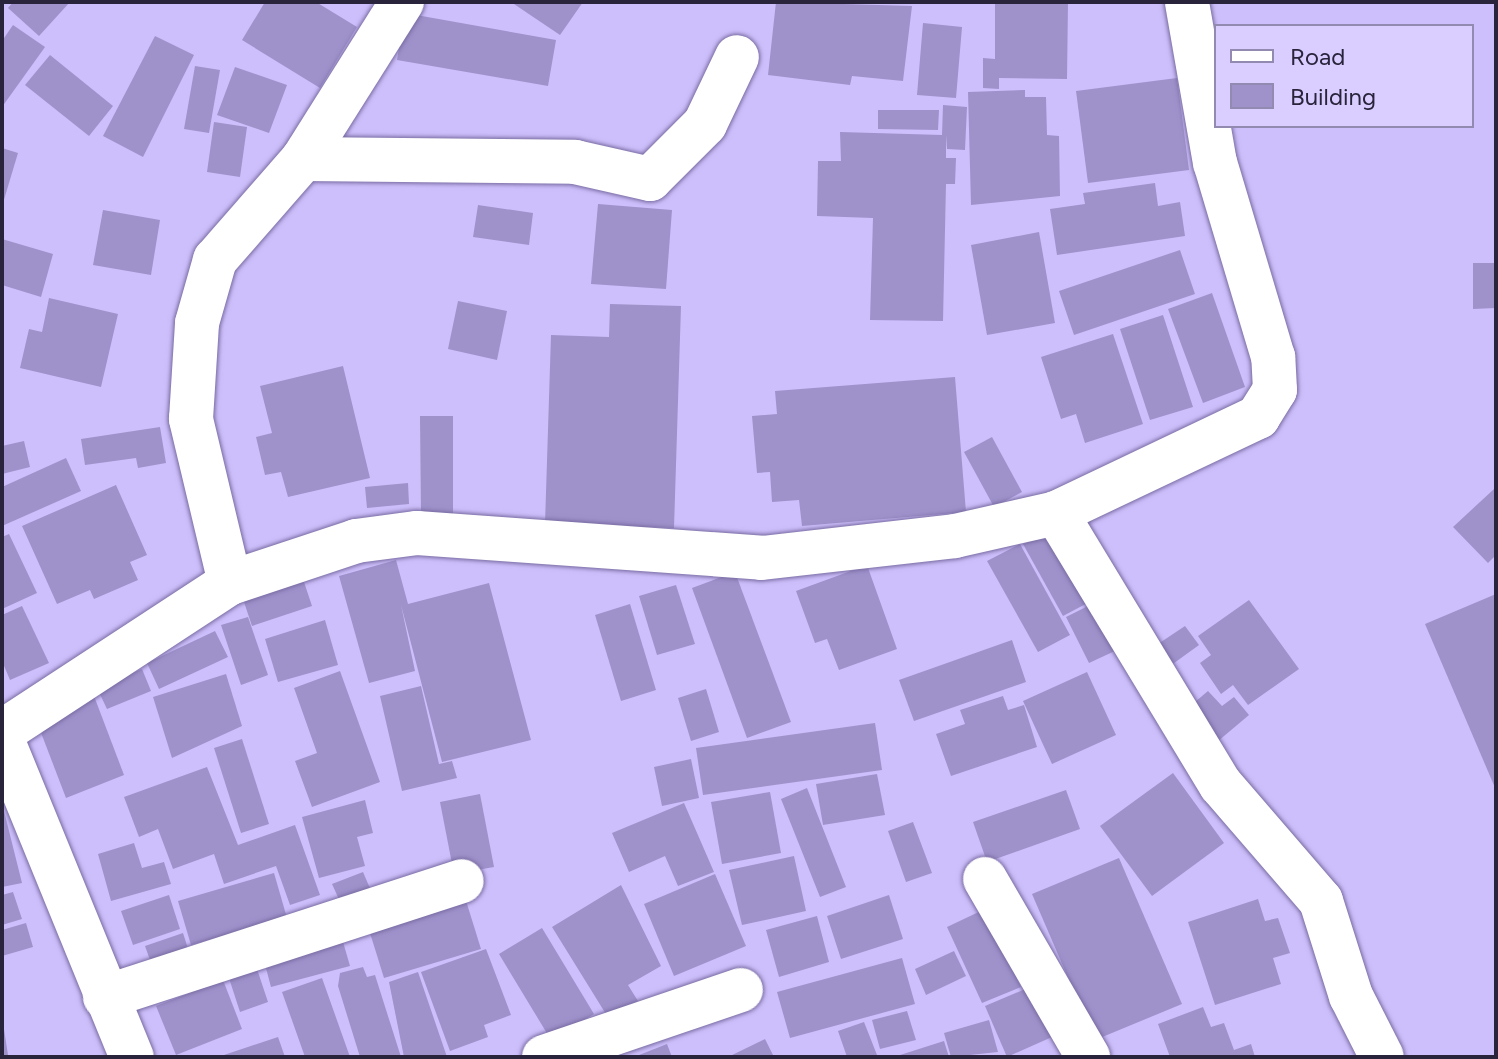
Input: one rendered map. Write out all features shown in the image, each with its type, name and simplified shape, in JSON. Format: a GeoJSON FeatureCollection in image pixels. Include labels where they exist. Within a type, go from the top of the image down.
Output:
{"type":"FeatureCollection","features":[{"type":"Feature","properties":{"kind":"street"},"geometry":{"type":"LineString","coordinates":[[230,583],[191,419],[197,323],[215,260],[303,159],[402,2]]}},
{"type":"Feature","properties":{"kind":"street"},"geometry":{"type":"LineString","coordinates":[[2,732],[230,583],[356,541],[417,533],[762,558],[955,536],[1056,513],[1258,417],[1275,390],[1273,357],[1215,163],[1187,2]]}},
{"type":"Feature","properties":{"kind":"street"},"geometry":{"type":"LineString","coordinates":[[303,159],[575,162],[650,179],[705,124],[737,57]]}},
{"type":"Feature","properties":{"kind":"street"},"geometry":{"type":"LineString","coordinates":[[1056,513],[1221,785],[1321,901],[1351,996],[1382,1057]]}},
{"type":"Feature","properties":{"kind":"street"},"geometry":{"type":"LineString","coordinates":[[2,739],[132,1057]]}},
{"type":"Feature","properties":{"kind":"street"},"geometry":{"type":"LineString","coordinates":[[985,879],[1088,1057]]}},
{"type":"Feature","properties":{"kind":"street"},"geometry":{"type":"LineString","coordinates":[[105,997],[462,881]]}},
{"type":"Feature","properties":{"kind":"street"},"geometry":{"type":"LineString","coordinates":[[544,1057],[741,990]]}},
{"type":"Feature","properties":{"kind":"building"},"geometry":{"type":"Polygon","coordinates":[[[13,2],[70,2],[39,36],[8,8],[13,2]]]}},
{"type":"Feature","properties":{"kind":"building"},"geometry":{"type":"Polygon","coordinates":[[[265,2],[316,2],[357,27],[320,88],[242,40],[265,2]]]}},
{"type":"Feature","properties":{"kind":"building"},"geometry":{"type":"Polygon","coordinates":[[[511,2],[583,2],[560,35],[511,2]]]}},
{"type":"Feature","properties":{"kind":"building"},"geometry":{"type":"Polygon","coordinates":[[[776,2],[912,6],[903,81],[852,76],[850,85],[768,75],[776,2]]]}},
{"type":"Feature","properties":{"kind":"building"},"geometry":{"type":"Polygon","coordinates":[[[995,2],[1068,2],[1067,79],[999,78],[999,89],[983,88],[983,58],[995,59],[995,2]]]}},
{"type":"Feature","properties":{"kind":"building"},"geometry":{"type":"Polygon","coordinates":[[[405,13],[556,40],[548,86],[397,60],[405,13]]]}},
{"type":"Feature","properties":{"kind":"building"},"geometry":{"type":"Polygon","coordinates":[[[923,23],[962,27],[956,98],[917,95],[923,23]]]}},
{"type":"Feature","properties":{"kind":"building"},"geometry":{"type":"Polygon","coordinates":[[[13,25],[45,47],[2,107],[2,41],[13,25]]]}},
{"type":"Feature","properties":{"kind":"building"},"geometry":{"type":"Polygon","coordinates":[[[155,36],[194,55],[143,157],[103,136],[155,36]]]}},
{"type":"Feature","properties":{"kind":"building"},"geometry":{"type":"Polygon","coordinates":[[[50,55],[113,106],[89,136],[25,85],[50,55]]]}},
{"type":"Feature","properties":{"kind":"building"},"geometry":{"type":"Polygon","coordinates":[[[195,66],[220,70],[209,133],[184,129],[195,66]]]}},
{"type":"Feature","properties":{"kind":"building"},"geometry":{"type":"Polygon","coordinates":[[[235,67],[287,85],[269,133],[217,115],[235,67]]]}},
{"type":"Feature","properties":{"kind":"building"},"geometry":{"type":"Polygon","coordinates":[[[1177,78],[1189,170],[1088,183],[1076,91],[1177,78]]]}},
{"type":"Feature","properties":{"kind":"building"},"geometry":{"type":"Polygon","coordinates":[[[1025,90],[1025,97],[1046,97],[1047,135],[1059,136],[1060,196],[971,205],[968,92],[1025,90]]]}},
{"type":"Feature","properties":{"kind":"building"},"geometry":{"type":"Polygon","coordinates":[[[943,105],[967,107],[965,150],[947,149],[946,135],[946,158],[956,158],[955,184],[946,184],[943,321],[870,320],[873,218],[817,216],[818,161],[841,161],[840,132],[942,135],[943,105]]]}},
{"type":"Feature","properties":{"kind":"building"},"geometry":{"type":"Polygon","coordinates":[[[878,110],[939,110],[938,130],[878,129],[878,110]]]}},
{"type":"Feature","properties":{"kind":"building"},"geometry":{"type":"Polygon","coordinates":[[[214,122],[247,127],[240,177],[207,172],[214,122]]]}},
{"type":"Feature","properties":{"kind":"building"},"geometry":{"type":"Polygon","coordinates":[[[2,148],[18,153],[3,203],[2,203],[2,148]]]}},
{"type":"Feature","properties":{"kind":"building"},"geometry":{"type":"Polygon","coordinates":[[[1155,183],[1158,206],[1180,202],[1185,236],[1057,255],[1050,209],[1085,204],[1083,193],[1155,183]]]}},
{"type":"Feature","properties":{"kind":"building"},"geometry":{"type":"Polygon","coordinates":[[[598,204],[672,210],[666,289],[591,284],[598,204]]]}},
{"type":"Feature","properties":{"kind":"building"},"geometry":{"type":"Polygon","coordinates":[[[478,205],[533,213],[529,245],[473,237],[478,205]]]}},
{"type":"Feature","properties":{"kind":"building"},"geometry":{"type":"Polygon","coordinates":[[[103,210],[160,220],[151,275],[93,265],[103,210]]]}},
{"type":"Feature","properties":{"kind":"building"},"geometry":{"type":"Polygon","coordinates":[[[1039,232],[1055,323],[987,335],[971,245],[1039,232]]]}},
{"type":"Feature","properties":{"kind":"building"},"geometry":{"type":"Polygon","coordinates":[[[2,239],[53,254],[41,297],[2,285],[2,239]]]}},
{"type":"Feature","properties":{"kind":"building"},"geometry":{"type":"Polygon","coordinates":[[[1180,250],[1195,294],[1074,335],[1059,291],[1180,250]]]}},
{"type":"Feature","properties":{"kind":"building"},"geometry":{"type":"Polygon","coordinates":[[[1473,263],[1496,263],[1496,308],[1473,309],[1473,263]]]}},
{"type":"Feature","properties":{"kind":"building"},"geometry":{"type":"Polygon","coordinates":[[[1212,293],[1245,387],[1203,403],[1168,309],[1212,293]]]}},
{"type":"Feature","properties":{"kind":"building"},"geometry":{"type":"Polygon","coordinates":[[[49,298],[118,314],[101,387],[20,368],[29,329],[42,332],[49,298]]]}},
{"type":"Feature","properties":{"kind":"building"},"geometry":{"type":"Polygon","coordinates":[[[458,301],[507,311],[497,360],[448,349],[458,301]]]}},
{"type":"Feature","properties":{"kind":"building"},"geometry":{"type":"Polygon","coordinates":[[[610,304],[681,306],[674,528],[545,524],[551,335],[609,337],[610,304]]]}},
{"type":"Feature","properties":{"kind":"building"},"geometry":{"type":"Polygon","coordinates":[[[1163,315],[1193,407],[1150,420],[1120,329],[1163,315]]]}},
{"type":"Feature","properties":{"kind":"building"},"geometry":{"type":"Polygon","coordinates":[[[1113,334],[1143,424],[1085,443],[1076,414],[1061,419],[1041,357],[1113,334]]]}},
{"type":"Feature","properties":{"kind":"building"},"geometry":{"type":"Polygon","coordinates":[[[343,366],[370,478],[288,497],[281,472],[265,475],[256,437],[272,433],[260,386],[343,366]]]}},
{"type":"Feature","properties":{"kind":"building"},"geometry":{"type":"Polygon","coordinates":[[[955,377],[966,512],[802,526],[799,500],[772,502],[770,472],[757,473],[752,416],[777,414],[775,391],[955,377]]]}},
{"type":"Feature","properties":{"kind":"building"},"geometry":{"type":"Polygon","coordinates":[[[420,416],[453,416],[453,516],[421,516],[420,416]]]}},
{"type":"Feature","properties":{"kind":"building"},"geometry":{"type":"Polygon","coordinates":[[[160,427],[166,463],[138,468],[136,458],[85,465],[81,439],[160,427]]]}},
{"type":"Feature","properties":{"kind":"building"},"geometry":{"type":"Polygon","coordinates":[[[992,437],[1022,492],[994,507],[964,452],[992,437]]]}},
{"type":"Feature","properties":{"kind":"building"},"geometry":{"type":"Polygon","coordinates":[[[24,441],[30,467],[2,474],[2,446],[24,441]]]}},
{"type":"Feature","properties":{"kind":"building"},"geometry":{"type":"Polygon","coordinates":[[[66,458],[81,491],[2,526],[2,487],[66,458]]]}},
{"type":"Feature","properties":{"kind":"building"},"geometry":{"type":"Polygon","coordinates":[[[408,483],[409,504],[367,508],[365,487],[408,483]]]}},
{"type":"Feature","properties":{"kind":"building"},"geometry":{"type":"Polygon","coordinates":[[[116,485],[147,555],[130,562],[138,580],[94,599],[90,590],[57,604],[22,526],[116,485]]]}},
{"type":"Feature","properties":{"kind":"building"},"geometry":{"type":"Polygon","coordinates":[[[1494,489],[1496,555],[1488,563],[1453,527],[1494,489]]]}},
{"type":"Feature","properties":{"kind":"building"},"geometry":{"type":"Polygon","coordinates":[[[1056,525],[1097,598],[1063,616],[1023,544],[1056,525]]]}},
{"type":"Feature","properties":{"kind":"building"},"geometry":{"type":"Polygon","coordinates":[[[9,534],[37,593],[2,609],[2,537],[9,534]]]}},
{"type":"Feature","properties":{"kind":"building"},"geometry":{"type":"Polygon","coordinates":[[[1020,544],[1070,635],[1038,652],[987,561],[1020,544]]]}},
{"type":"Feature","properties":{"kind":"building"},"geometry":{"type":"Polygon","coordinates":[[[396,560],[408,604],[489,583],[531,740],[442,762],[401,605],[415,671],[369,683],[339,576],[396,560]]]}},
{"type":"Feature","properties":{"kind":"building"},"geometry":{"type":"Polygon","coordinates":[[[867,565],[897,649],[839,670],[827,639],[815,643],[796,591],[867,565]]]}},
{"type":"Feature","properties":{"kind":"building"},"geometry":{"type":"Polygon","coordinates":[[[735,572],[791,722],[747,738],[692,588],[735,572]]]}},
{"type":"Feature","properties":{"kind":"building"},"geometry":{"type":"Polygon","coordinates":[[[301,573],[312,606],[252,626],[241,593],[301,573]]]}},
{"type":"Feature","properties":{"kind":"building"},"geometry":{"type":"Polygon","coordinates":[[[676,585],[695,644],[657,655],[639,596],[676,585]]]}},
{"type":"Feature","properties":{"kind":"building"},"geometry":{"type":"Polygon","coordinates":[[[1496,594],[1496,790],[1425,624],[1496,594]]]}},
{"type":"Feature","properties":{"kind":"building"},"geometry":{"type":"Polygon","coordinates":[[[1249,600],[1299,669],[1248,705],[1233,685],[1221,694],[1200,663],[1211,655],[1198,636],[1249,600]]]}},
{"type":"Feature","properties":{"kind":"building"},"geometry":{"type":"Polygon","coordinates":[[[1094,603],[1117,650],[1089,663],[1066,617],[1094,603]]]}},
{"type":"Feature","properties":{"kind":"building"},"geometry":{"type":"Polygon","coordinates":[[[630,604],[656,690],[621,701],[595,615],[630,604]]]}},
{"type":"Feature","properties":{"kind":"building"},"geometry":{"type":"Polygon","coordinates":[[[22,606],[49,663],[10,680],[2,661],[2,615],[22,606]]]}},
{"type":"Feature","properties":{"kind":"building"},"geometry":{"type":"Polygon","coordinates":[[[248,617],[268,675],[241,685],[221,625],[248,617]]]}},
{"type":"Feature","properties":{"kind":"building"},"geometry":{"type":"Polygon","coordinates":[[[325,620],[338,665],[278,682],[265,639],[325,620]]]}},
{"type":"Feature","properties":{"kind":"building"},"geometry":{"type":"Polygon","coordinates":[[[1185,626],[1199,645],[1170,666],[1155,646],[1185,626]]]}},
{"type":"Feature","properties":{"kind":"building"},"geometry":{"type":"Polygon","coordinates":[[[215,631],[228,657],[159,689],[147,663],[215,631]]]}},
{"type":"Feature","properties":{"kind":"building"},"geometry":{"type":"Polygon","coordinates":[[[1012,640],[1026,682],[914,721],[899,680],[1012,640]]]}},
{"type":"Feature","properties":{"kind":"building"},"geometry":{"type":"Polygon","coordinates":[[[142,669],[151,691],[107,709],[97,688],[142,669]]]}},
{"type":"Feature","properties":{"kind":"building"},"geometry":{"type":"Polygon","coordinates":[[[340,671],[380,782],[312,807],[295,761],[317,753],[294,688],[340,671]]]}},
{"type":"Feature","properties":{"kind":"building"},"geometry":{"type":"Polygon","coordinates":[[[1087,672],[1116,735],[1052,764],[1023,701],[1087,672]]]}},
{"type":"Feature","properties":{"kind":"building"},"geometry":{"type":"Polygon","coordinates":[[[226,674],[242,726],[172,758],[153,697],[226,674]]]}},
{"type":"Feature","properties":{"kind":"building"},"geometry":{"type":"Polygon","coordinates":[[[421,686],[439,764],[452,761],[457,778],[402,791],[380,696],[421,686]]]}},
{"type":"Feature","properties":{"kind":"building"},"geometry":{"type":"Polygon","coordinates":[[[706,689],[719,732],[691,741],[678,698],[706,689]]]}},
{"type":"Feature","properties":{"kind":"building"},"geometry":{"type":"Polygon","coordinates":[[[1208,691],[1222,706],[1234,697],[1249,715],[1211,747],[1182,713],[1208,691]]]}},
{"type":"Feature","properties":{"kind":"building"},"geometry":{"type":"Polygon","coordinates":[[[94,696],[124,775],[66,798],[35,717],[94,696]]]}},
{"type":"Feature","properties":{"kind":"building"},"geometry":{"type":"Polygon","coordinates":[[[1003,696],[1008,710],[1024,705],[1037,747],[951,776],[936,734],[965,724],[960,710],[1003,696]]]}},
{"type":"Feature","properties":{"kind":"building"},"geometry":{"type":"Polygon","coordinates":[[[875,723],[882,770],[703,795],[696,748],[875,723]]]}},
{"type":"Feature","properties":{"kind":"building"},"geometry":{"type":"Polygon","coordinates":[[[242,739],[269,824],[241,833],[214,748],[242,739]]]}},
{"type":"Feature","properties":{"kind":"building"},"geometry":{"type":"Polygon","coordinates":[[[691,759],[699,798],[662,806],[654,767],[691,759]]]}},
{"type":"Feature","properties":{"kind":"building"},"geometry":{"type":"Polygon","coordinates":[[[207,767],[238,845],[295,825],[320,895],[290,905],[276,866],[224,884],[214,854],[173,869],[158,829],[139,837],[124,797],[207,767]]]}},
{"type":"Feature","properties":{"kind":"building"},"geometry":{"type":"Polygon","coordinates":[[[1173,773],[1224,843],[1152,896],[1100,826],[1173,773]]]}},
{"type":"Feature","properties":{"kind":"building"},"geometry":{"type":"Polygon","coordinates":[[[877,774],[885,815],[823,825],[816,784],[877,774]]]}},
{"type":"Feature","properties":{"kind":"building"},"geometry":{"type":"Polygon","coordinates":[[[807,788],[846,887],[820,897],[781,799],[807,788]]]}},
{"type":"Feature","properties":{"kind":"building"},"geometry":{"type":"Polygon","coordinates":[[[1066,790],[1080,829],[987,862],[973,822],[1066,790]]]}},
{"type":"Feature","properties":{"kind":"building"},"geometry":{"type":"Polygon","coordinates":[[[770,792],[781,853],[722,864],[711,802],[770,792]]]}},
{"type":"Feature","properties":{"kind":"building"},"geometry":{"type":"Polygon","coordinates":[[[480,794],[494,867],[454,874],[440,802],[480,794]]]}},
{"type":"Feature","properties":{"kind":"building"},"geometry":{"type":"Polygon","coordinates":[[[365,800],[373,833],[357,837],[365,866],[319,878],[302,817],[365,800]]]}},
{"type":"Feature","properties":{"kind":"building"},"geometry":{"type":"Polygon","coordinates":[[[2,803],[22,883],[2,887],[2,803]]]}},
{"type":"Feature","properties":{"kind":"building"},"geometry":{"type":"Polygon","coordinates":[[[684,803],[714,872],[678,886],[665,856],[629,872],[612,833],[684,803]]]}},
{"type":"Feature","properties":{"kind":"building"},"geometry":{"type":"Polygon","coordinates":[[[913,822],[932,873],[906,882],[888,831],[913,822]]]}},
{"type":"Feature","properties":{"kind":"building"},"geometry":{"type":"Polygon","coordinates":[[[134,843],[142,868],[164,862],[171,884],[111,901],[98,854],[134,843]]]}},
{"type":"Feature","properties":{"kind":"building"},"geometry":{"type":"Polygon","coordinates":[[[794,856],[806,911],[742,925],[729,870],[794,856]]]}},
{"type":"Feature","properties":{"kind":"building"},"geometry":{"type":"Polygon","coordinates":[[[1119,858],[1182,1004],[1095,1040],[1032,894],[1119,858]]]}},
{"type":"Feature","properties":{"kind":"building"},"geometry":{"type":"Polygon","coordinates":[[[363,872],[372,893],[342,906],[332,884],[363,872]]]}},
{"type":"Feature","properties":{"kind":"building"},"geometry":{"type":"Polygon","coordinates":[[[274,873],[287,918],[191,945],[178,901],[274,873]]]}},
{"type":"Feature","properties":{"kind":"building"},"geometry":{"type":"Polygon","coordinates":[[[715,874],[746,946],[674,976],[644,904],[715,874]]]}},
{"type":"Feature","properties":{"kind":"building"},"geometry":{"type":"Polygon","coordinates":[[[621,885],[661,966],[628,985],[638,1001],[609,1019],[552,927],[621,885]]]}},
{"type":"Feature","properties":{"kind":"building"},"geometry":{"type":"Polygon","coordinates":[[[463,891],[481,949],[384,978],[366,920],[463,891]]]}},
{"type":"Feature","properties":{"kind":"building"},"geometry":{"type":"Polygon","coordinates":[[[13,892],[22,919],[2,925],[2,895],[13,892]]]}},
{"type":"Feature","properties":{"kind":"building"},"geometry":{"type":"Polygon","coordinates":[[[169,895],[180,929],[133,945],[121,911],[169,895]]]}},
{"type":"Feature","properties":{"kind":"building"},"geometry":{"type":"Polygon","coordinates":[[[889,895],[903,939],[841,959],[827,916],[889,895]]]}},
{"type":"Feature","properties":{"kind":"building"},"geometry":{"type":"Polygon","coordinates":[[[1258,899],[1265,921],[1278,918],[1290,953],[1273,958],[1281,984],[1215,1005],[1188,922],[1258,899]]]}},
{"type":"Feature","properties":{"kind":"building"},"geometry":{"type":"Polygon","coordinates":[[[985,909],[1021,987],[982,1003],[947,927],[985,909]]]}},
{"type":"Feature","properties":{"kind":"building"},"geometry":{"type":"Polygon","coordinates":[[[817,916],[829,962],[779,977],[766,930],[817,916]]]}},
{"type":"Feature","properties":{"kind":"building"},"geometry":{"type":"Polygon","coordinates":[[[26,923],[33,947],[2,956],[2,930],[26,923]]]}},
{"type":"Feature","properties":{"kind":"building"},"geometry":{"type":"Polygon","coordinates":[[[542,928],[594,1014],[551,1040],[499,954],[542,928]]]}},
{"type":"Feature","properties":{"kind":"building"},"geometry":{"type":"Polygon","coordinates":[[[183,933],[191,958],[150,960],[145,946],[183,933]]]}},
{"type":"Feature","properties":{"kind":"building"},"geometry":{"type":"Polygon","coordinates":[[[341,935],[350,966],[271,987],[263,957],[341,935]]]}},
{"type":"Feature","properties":{"kind":"building"},"geometry":{"type":"Polygon","coordinates":[[[486,949],[511,1015],[484,1025],[488,1037],[450,1051],[421,972],[486,949]]]}},
{"type":"Feature","properties":{"kind":"building"},"geometry":{"type":"Polygon","coordinates":[[[954,951],[966,976],[926,995],[915,969],[954,951]]]}},
{"type":"Feature","properties":{"kind":"building"},"geometry":{"type":"Polygon","coordinates":[[[902,958],[915,1004],[790,1038],[777,992],[902,958]]]}},
{"type":"Feature","properties":{"kind":"building"},"geometry":{"type":"Polygon","coordinates":[[[256,966],[268,1002],[240,1012],[228,975],[256,966]]]}},
{"type":"Feature","properties":{"kind":"building"},"geometry":{"type":"Polygon","coordinates":[[[363,967],[367,977],[375,975],[401,1057],[360,1057],[338,986],[340,973],[363,967]]]}},
{"type":"Feature","properties":{"kind":"building"},"geometry":{"type":"Polygon","coordinates":[[[418,972],[447,1057],[404,1057],[389,982],[418,972]]]}},
{"type":"Feature","properties":{"kind":"building"},"geometry":{"type":"Polygon","coordinates":[[[322,978],[350,1057],[305,1057],[282,992],[322,978]]]}},
{"type":"Feature","properties":{"kind":"building"},"geometry":{"type":"Polygon","coordinates":[[[223,980],[242,1029],[176,1055],[156,1006],[223,980]]]}},
{"type":"Feature","properties":{"kind":"building"},"geometry":{"type":"Polygon","coordinates":[[[1030,987],[1052,1037],[1007,1057],[985,1006],[1030,987]]]}},
{"type":"Feature","properties":{"kind":"building"},"geometry":{"type":"Polygon","coordinates":[[[1203,1007],[1211,1027],[1224,1023],[1234,1050],[1251,1044],[1255,1057],[1170,1057],[1158,1024],[1203,1007]]]}},
{"type":"Feature","properties":{"kind":"building"},"geometry":{"type":"Polygon","coordinates":[[[907,1011],[916,1040],[880,1049],[872,1020],[907,1011]]]}},
{"type":"Feature","properties":{"kind":"building"},"geometry":{"type":"Polygon","coordinates":[[[989,1020],[998,1052],[951,1057],[944,1033],[989,1020]]]}},
{"type":"Feature","properties":{"kind":"building"},"geometry":{"type":"Polygon","coordinates":[[[864,1022],[877,1055],[847,1057],[838,1031],[864,1022]]]}},
{"type":"Feature","properties":{"kind":"building"},"geometry":{"type":"Polygon","coordinates":[[[2,1030],[8,1055],[2,1056],[2,1030]]]}},
{"type":"Feature","properties":{"kind":"building"},"geometry":{"type":"Polygon","coordinates":[[[278,1037],[285,1057],[221,1057],[221,1056],[278,1037]]]}},
{"type":"Feature","properties":{"kind":"building"},"geometry":{"type":"Polygon","coordinates":[[[765,1039],[774,1057],[728,1057],[765,1039]]]}},
{"type":"Feature","properties":{"kind":"building"},"geometry":{"type":"Polygon","coordinates":[[[944,1041],[949,1057],[897,1057],[897,1056],[944,1041]]]}},
{"type":"Feature","properties":{"kind":"building"},"geometry":{"type":"Polygon","coordinates":[[[667,1044],[672,1057],[634,1057],[667,1044]]]}}]}
